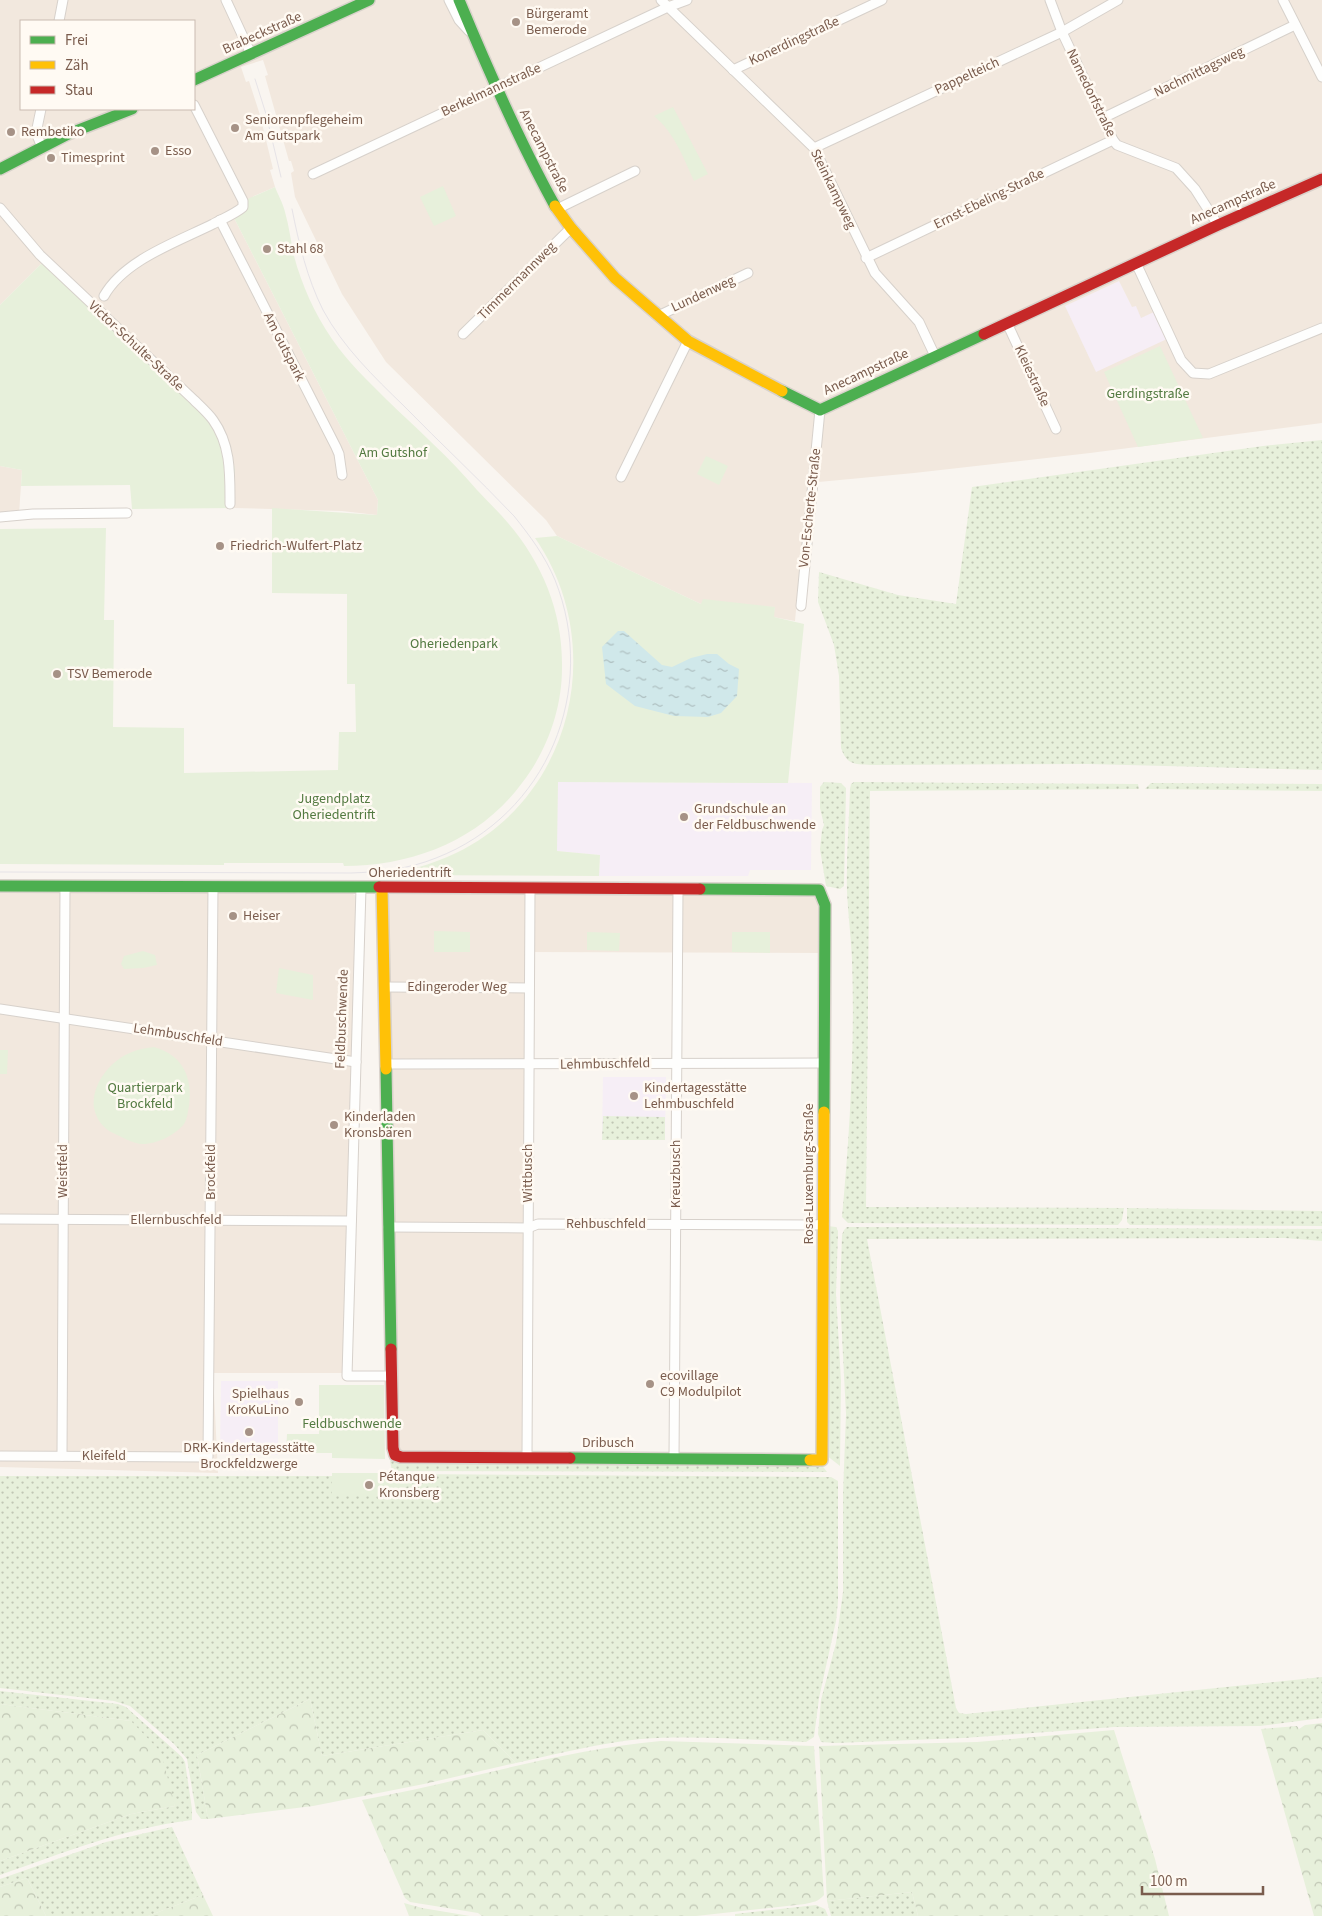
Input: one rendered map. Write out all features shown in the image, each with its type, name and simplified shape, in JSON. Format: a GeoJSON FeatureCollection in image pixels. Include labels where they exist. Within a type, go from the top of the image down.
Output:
{"type":"FeatureCollection","features":[{"type":"Feature","properties":{"kind":"street"},"geometry":{"type":"LineString","coordinates":[[59,20],[63,0]]}},
{"type":"Feature","properties":{"kind":"street"},"geometry":{"type":"LineString","coordinates":[[226,0],[251,54]]}},
{"type":"Feature","properties":{"kind":"street","name":"Brabeckstraße"},"geometry":{"type":"LineString","coordinates":[[195,80],[369,0]]}},
{"type":"Feature","properties":{"kind":"street","name":"Anecampstraße"},"geometry":{"type":"LineString","coordinates":[[449,0],[459,20],[473,36]]}},
{"type":"Feature","properties":{"kind":"street","name":"Anecampstraße"},"geometry":{"type":"LineString","coordinates":[[459,0],[473,36],[528,157],[557,209],[571,228],[615,278],[688,341],[820,410],[1136,262],[1322,179]]}},
{"type":"Feature","properties":{"kind":"street","name":"Steinkampweg"},"geometry":{"type":"LineString","coordinates":[[661,0],[814,148],[866,258],[875,273],[919,322],[936,356]]}},
{"type":"Feature","properties":{"kind":"street","name":"Berkelmannstraße"},"geometry":{"type":"LineString","coordinates":[[313,174],[668,7],[687,0]]}},
{"type":"Feature","properties":{"kind":"street","name":"Konerdingstraße"},"geometry":{"type":"LineString","coordinates":[[733,70],[882,0]]}},
{"type":"Feature","properties":{"kind":"street","name":"Namedorfstraße"},"geometry":{"type":"LineString","coordinates":[[1050,0],[1062,32],[1113,140],[1117,145],[1176,168],[1196,189],[1218,225]]}},
{"type":"Feature","properties":{"kind":"street","name":"Pappelteich"},"geometry":{"type":"LineString","coordinates":[[814,148],[1062,32],[1118,0]]}},
{"type":"Feature","properties":{"kind":"street"},"geometry":{"type":"LineString","coordinates":[[1287,1],[1296,25],[1322,77]]}},
{"type":"Feature","properties":{"kind":"street","name":"Nachmittagsweg"},"geometry":{"type":"LineString","coordinates":[[1103,118],[1296,25]]}},
{"type":"Feature","properties":{"kind":"street"},"geometry":{"type":"LineString","coordinates":[[104,296],[109,287],[140,260],[240,210],[243,206],[243,201],[195,107]]}},
{"type":"Feature","properties":{"kind":"street"},"geometry":{"type":"LineString","coordinates":[[41,110],[36,133],[42,147]]}},
{"type":"Feature","properties":{"kind":"street"},"geometry":{"type":"LineString","coordinates":[[0,169],[81,128],[130,110]]}},
{"type":"Feature","properties":{"kind":"street","name":"Ernst-Ebeling-Straße"},"geometry":{"type":"LineString","coordinates":[[866,258],[1113,140]]}},
{"type":"Feature","properties":{"kind":"street"},"geometry":{"type":"LineString","coordinates":[[557,209],[635,172]]}},
{"type":"Feature","properties":{"kind":"street","name":"Victor-Schulte-Straße"},"geometry":{"type":"LineString","coordinates":[[0,208],[40,255],[212,419],[224,440],[230,469],[230,504]]}},
{"type":"Feature","properties":{"kind":"street","name":"Am Gutspark"},"geometry":{"type":"LineString","coordinates":[[220,220],[336,447],[342,475]]}},
{"type":"Feature","properties":{"kind":"street","name":"Timmermannweg"},"geometry":{"type":"LineString","coordinates":[[463,334],[571,228]]}},
{"type":"Feature","properties":{"kind":"street"},"geometry":{"type":"LineString","coordinates":[[1136,262],[1182,360],[1193,373],[1209,374],[1322,328]]}},
{"type":"Feature","properties":{"kind":"street","name":"Lundenweg"},"geometry":{"type":"LineString","coordinates":[[658,316],[748,272]]}},
{"type":"Feature","properties":{"kind":"street","name":"Kleiestraße"},"geometry":{"type":"LineString","coordinates":[[1007,323],[1056,429]]}},
{"type":"Feature","properties":{"kind":"street"},"geometry":{"type":"LineString","coordinates":[[621,477],[688,341]]}},
{"type":"Feature","properties":{"kind":"street","name":"Von-Escherte-Straße"},"geometry":{"type":"LineString","coordinates":[[801,606],[820,410]]}},
{"type":"Feature","properties":{"kind":"street"},"geometry":{"type":"LineString","coordinates":[[0,516],[127,513]]}},
{"type":"Feature","properties":{"kind":"street","name":"Oheriedentrift"},"geometry":{"type":"LineString","coordinates":[[0,886],[819,890]]}},
{"type":"Feature","properties":{"kind":"street","name":"Weistfeld"},"geometry":{"type":"LineString","coordinates":[[62,1456],[65,886]]}},
{"type":"Feature","properties":{"kind":"street","name":"Brockfeld"},"geometry":{"type":"LineString","coordinates":[[208,1457],[213,887]]}},
{"type":"Feature","properties":{"kind":"street","name":"Feldbuschwende"},"geometry":{"type":"LineString","coordinates":[[361,888],[347,1376],[392,1376]]}},
{"type":"Feature","properties":{"kind":"street"},"geometry":{"type":"LineString","coordinates":[[382,888],[392,1376]]}},
{"type":"Feature","properties":{"kind":"street","name":"Wittbusch"},"geometry":{"type":"LineString","coordinates":[[527,1458],[530,888]]}},
{"type":"Feature","properties":{"kind":"street","name":"Kreuzbusch"},"geometry":{"type":"LineString","coordinates":[[674,1459],[678,889]]}},
{"type":"Feature","properties":{"kind":"street","name":"Rosa-Luxemburg-Straße"},"geometry":{"type":"LineString","coordinates":[[819,890],[826,905],[823,1064],[822,1460]]}},
{"type":"Feature","properties":{"kind":"street","name":"Edingeroder Weg"},"geometry":{"type":"LineString","coordinates":[[384,987],[529,988]]}},
{"type":"Feature","properties":{"kind":"street","name":"Lehmbuschfeld"},"geometry":{"type":"LineString","coordinates":[[0,1009],[356,1062]]}},
{"type":"Feature","properties":{"kind":"street","name":"Lehmbuschfeld"},"geometry":{"type":"LineString","coordinates":[[386,1064],[823,1064]]}},
{"type":"Feature","properties":{"kind":"street","name":"Ellernbuschfeld"},"geometry":{"type":"LineString","coordinates":[[0,1219],[351,1221]]}},
{"type":"Feature","properties":{"kind":"street","name":"Rehbuschfeld"},"geometry":{"type":"LineString","coordinates":[[388,1227],[528,1228],[538,1224],[824,1224]]}},
{"type":"Feature","properties":{"kind":"street","name":"Dribusch"},"geometry":{"type":"LineString","coordinates":[[392,1376],[393,1448],[395,1455],[399,1457],[822,1460]]}},
{"type":"Feature","properties":{"kind":"street","name":"Kleifeld"},"geometry":{"type":"LineString","coordinates":[[0,1456],[208,1457]]}},
{"type":"Feature","properties":{"kind":"shaded area"},"geometry":{"type":"Polygon","coordinates":[[[0,0],[1322,0],[1322,423],[1090,453],[808,483],[795,621],[773,617],[775,607],[701,604],[557,536],[546,520],[386,362],[342,294],[295,197],[291,173],[294,171],[291,161],[289,161],[265,76],[268,75],[263,60],[241,67],[246,82],[249,81],[260,115],[273,169],[270,170],[275,187],[254,196],[232,214],[378,500],[377,515],[342,511],[234,508],[235,469],[48,257],[0,305],[0,0]]]}},
{"type":"Feature","properties":{"kind":"shaded area"},"geometry":{"type":"Polygon","coordinates":[[[1119,281],[1132,307],[1136,306],[1141,318],[1154,312],[1167,339],[1096,372],[1065,306],[1119,281]]]}},
{"type":"Feature","properties":{"kind":"shaded area"},"geometry":{"type":"Polygon","coordinates":[[[0,466],[22,470],[19,514],[0,517],[0,466]]]}},
{"type":"Feature","properties":{"kind":"shaded area","name":"Grundschule an der Feldbuschwende"},"geometry":{"type":"Polygon","coordinates":[[[557,782],[812,783],[811,870],[750,870],[748,876],[599,876],[600,855],[557,851],[557,782]]]}},
{"type":"Feature","properties":{"kind":"shaded area"},"geometry":{"type":"Polygon","coordinates":[[[0,891],[351,893],[358,899],[343,1373],[213,1373],[218,1473],[0,1467],[0,891]]]}},
{"type":"Feature","properties":{"kind":"shaded area"},"geometry":{"type":"Polygon","coordinates":[[[392,893],[814,895],[821,900],[821,953],[526,952],[523,1449],[521,1453],[399,1453],[388,895],[392,893]]]}},
{"type":"Feature","properties":{"kind":"shaded area","name":"Kindertagesstätte Lehmbuschfeld"},"geometry":{"type":"Polygon","coordinates":[[[603,1077],[666,1077],[665,1140],[602,1140],[603,1077]]]}},
{"type":"Feature","properties":{"kind":"shaded area","name":"DRK-Kindertagesstätte Brockfeldzwerge"},"geometry":{"type":"Polygon","coordinates":[[[221,1381],[278,1381],[278,1455],[220,1455],[221,1381]]]}},
{"type":"Feature","properties":{"kind":"green space"},"geometry":{"type":"Polygon","coordinates":[[[673,107],[708,174],[694,181],[673,138],[654,116],[673,107]]]}},
{"type":"Feature","properties":{"kind":"green space"},"geometry":{"type":"Polygon","coordinates":[[[443,186],[456,216],[434,226],[420,197],[443,186]]]}},
{"type":"Feature","properties":{"kind":"green space","name":"Oheriedenpark"},"geometry":{"type":"Polygon","coordinates":[[[275,187],[284,209],[294,256],[305,289],[320,320],[332,339],[365,378],[445,455],[504,519],[520,539],[541,572],[555,609],[559,628],[562,668],[556,714],[546,743],[531,771],[522,783],[505,803],[486,820],[443,846],[420,855],[395,861],[370,865],[344,866],[343,863],[224,863],[224,865],[0,864],[0,529],[106,528],[104,620],[114,620],[113,727],[184,728],[184,773],[338,770],[339,732],[356,732],[355,684],[347,684],[347,594],[272,593],[272,508],[377,515],[378,500],[232,214],[243,201],[275,187]]]}},
{"type":"Feature","properties":{"kind":"green space"},"geometry":{"type":"Polygon","coordinates":[[[48,257],[228,439],[235,469],[234,508],[132,509],[130,485],[21,486],[22,470],[0,466],[0,305],[48,257]]]}},
{"type":"Feature","properties":{"kind":"green space","name":"Gerdingstraße"},"geometry":{"type":"Polygon","coordinates":[[[1160,346],[1203,438],[1138,447],[1104,372],[1160,346]]]}},
{"type":"Feature","properties":{"kind":"green space"},"geometry":{"type":"Polygon","coordinates":[[[1322,440],[1322,770],[1088,764],[871,765],[856,764],[849,761],[843,754],[841,748],[839,676],[834,645],[818,602],[819,572],[898,595],[956,604],[972,487],[1263,446],[1322,440]]]}},
{"type":"Feature","properties":{"kind":"green space"},"geometry":{"type":"Polygon","coordinates":[[[706,456],[728,466],[719,485],[697,474],[706,456]]]}},
{"type":"Feature","properties":{"kind":"green space"},"geometry":{"type":"Polygon","coordinates":[[[557,536],[701,604],[703,599],[775,607],[774,617],[804,624],[788,783],[558,782],[557,851],[600,855],[599,876],[376,875],[407,870],[437,861],[456,853],[496,827],[528,794],[552,756],[567,714],[573,669],[570,624],[557,579],[535,538],[557,536]]]}},
{"type":"Feature","properties":{"kind":"green space"},"geometry":{"type":"Polygon","coordinates":[[[824,782],[841,783],[846,788],[844,886],[840,889],[826,886],[820,849],[824,825],[820,808],[820,787],[824,782]]]}},
{"type":"Feature","properties":{"kind":"green space"},"geometry":{"type":"Polygon","coordinates":[[[854,782],[1138,784],[1139,789],[870,791],[866,1207],[1124,1208],[1122,1220],[1118,1225],[848,1223],[842,1217],[852,1056],[853,991],[847,900],[847,853],[850,789],[851,784],[854,782]]]}},
{"type":"Feature","properties":{"kind":"green space"},"geometry":{"type":"Polygon","coordinates":[[[1151,783],[1322,784],[1322,791],[1145,789],[1151,783]]]}},
{"type":"Feature","properties":{"kind":"green space"},"geometry":{"type":"Polygon","coordinates":[[[434,931],[470,932],[470,952],[434,952],[434,931]]]}},
{"type":"Feature","properties":{"kind":"green space"},"geometry":{"type":"Polygon","coordinates":[[[587,932],[620,933],[619,951],[587,950],[587,932]]]}},
{"type":"Feature","properties":{"kind":"green space"},"geometry":{"type":"Polygon","coordinates":[[[732,932],[770,932],[770,953],[732,952],[732,932]]]}},
{"type":"Feature","properties":{"kind":"green space"},"geometry":{"type":"Polygon","coordinates":[[[143,951],[155,955],[157,965],[124,969],[121,964],[124,956],[143,951]]]}},
{"type":"Feature","properties":{"kind":"green space"},"geometry":{"type":"Polygon","coordinates":[[[279,968],[313,975],[313,1000],[276,993],[279,968]]]}},
{"type":"Feature","properties":{"kind":"green space","name":"Quartierpark Brockfeld"},"geometry":{"type":"Polygon","coordinates":[[[154,1047],[172,1056],[184,1069],[189,1086],[189,1106],[185,1122],[176,1132],[160,1141],[139,1144],[122,1138],[105,1128],[96,1115],[94,1099],[99,1082],[116,1061],[135,1051],[154,1047]]]}},
{"type":"Feature","properties":{"kind":"green space"},"geometry":{"type":"Polygon","coordinates":[[[0,1050],[8,1050],[7,1074],[0,1074],[0,1050]]]}},
{"type":"Feature","properties":{"kind":"green space"},"geometry":{"type":"Polygon","coordinates":[[[603,1116],[665,1117],[665,1140],[602,1140],[603,1116]]]}},
{"type":"Feature","properties":{"kind":"green space"},"geometry":{"type":"Polygon","coordinates":[[[1127,1208],[1322,1211],[1322,1226],[1130,1225],[1127,1222],[1127,1208]]]}},
{"type":"Feature","properties":{"kind":"green space"},"geometry":{"type":"Polygon","coordinates":[[[827,1226],[836,1227],[838,1231],[836,1294],[841,1381],[840,1466],[826,1455],[827,1226]]]}},
{"type":"Feature","properties":{"kind":"green space"},"geometry":{"type":"Polygon","coordinates":[[[847,1227],[1322,1229],[1322,1241],[1285,1238],[867,1239],[956,1708],[959,1713],[966,1714],[1322,1677],[1322,1718],[1260,1726],[1114,1727],[964,1738],[821,1742],[818,1734],[821,1700],[836,1643],[843,1592],[843,1494],[846,1414],[840,1297],[842,1235],[847,1227]]]}},
{"type":"Feature","properties":{"kind":"green space","name":"Feldbuschwende"},"geometry":{"type":"Polygon","coordinates":[[[319,1385],[384,1385],[385,1459],[332,1458],[332,1453],[286,1453],[287,1434],[319,1434],[319,1385]]]}},
{"type":"Feature","properties":{"kind":"green space"},"geometry":{"type":"Polygon","coordinates":[[[390,1461],[821,1464],[827,1472],[392,1471],[390,1461]]]}},
{"type":"Feature","properties":{"kind":"green space","name":"Pétanque Kronsberg"},"geometry":{"type":"Polygon","coordinates":[[[332,1473],[405,1473],[405,1494],[332,1494],[332,1473]]]}},
{"type":"Feature","properties":{"kind":"green space"},"geometry":{"type":"Polygon","coordinates":[[[405,1474],[831,1477],[838,1481],[838,1601],[836,1621],[819,1698],[814,1737],[806,1742],[702,1738],[641,1739],[594,1746],[516,1763],[483,1730],[322,1756],[310,1699],[197,1755],[208,1819],[201,1819],[196,1812],[187,1759],[174,1744],[130,1706],[114,1701],[0,1688],[0,1476],[405,1476],[405,1474]]]}},
{"type":"Feature","properties":{"kind":"green space"},"geometry":{"type":"Polygon","coordinates":[[[0,1691],[118,1704],[126,1707],[182,1757],[185,1762],[192,1820],[118,1835],[0,1875],[0,1861],[131,1814],[175,1806],[131,1721],[0,1704],[0,1691]]]}},
{"type":"Feature","properties":{"kind":"green space"},"geometry":{"type":"Polygon","coordinates":[[[310,1699],[322,1756],[483,1730],[516,1763],[313,1806],[208,1819],[197,1755],[310,1699]]]}},
{"type":"Feature","properties":{"kind":"green space"},"geometry":{"type":"Polygon","coordinates":[[[0,1704],[131,1721],[161,1752],[175,1806],[131,1814],[0,1861],[0,1704]]]}},
{"type":"Feature","properties":{"kind":"green space"},"geometry":{"type":"Polygon","coordinates":[[[1322,1723],[1322,1916],[1314,1916],[1261,1729],[1297,1726],[1299,1729],[1305,1725],[1322,1723]]]}},
{"type":"Feature","properties":{"kind":"green space"},"geometry":{"type":"Polygon","coordinates":[[[1114,1730],[1155,1859],[1169,1916],[918,1916],[912,1892],[827,1901],[819,1746],[977,1742],[1114,1730]]]}},
{"type":"Feature","properties":{"kind":"green space"},"geometry":{"type":"Polygon","coordinates":[[[661,1741],[814,1746],[824,1895],[815,1901],[805,1904],[696,1916],[482,1916],[478,1913],[410,1902],[405,1898],[362,1800],[586,1751],[661,1741]]]}},
{"type":"Feature","properties":{"kind":"green space"},"geometry":{"type":"Polygon","coordinates":[[[172,1827],[203,1895],[148,1916],[46,1916],[27,1878],[0,1887],[0,1879],[106,1842],[172,1827]]]}},
{"type":"Feature","properties":{"kind":"green space"},"geometry":{"type":"Polygon","coordinates":[[[27,1878],[46,1916],[0,1916],[0,1887],[27,1878]]]}},
{"type":"Feature","properties":{"kind":"green space"},"geometry":{"type":"Polygon","coordinates":[[[912,1892],[918,1916],[831,1916],[827,1901],[912,1892]]]}},
{"type":"Feature","properties":{"kind":"green space"},"geometry":{"type":"Polygon","coordinates":[[[203,1895],[213,1916],[148,1916],[203,1895]]]}},
{"type":"Feature","properties":{"kind":"green space"},"geometry":{"type":"Polygon","coordinates":[[[404,1903],[422,1908],[470,1916],[409,1916],[404,1903]]]}},
{"type":"Feature","properties":{"kind":"green space"},"geometry":{"type":"Polygon","coordinates":[[[816,1905],[825,1909],[828,1916],[735,1916],[735,1914],[816,1905]]]}},
{"type":"Feature","properties":{"kind":"water"},"geometry":{"type":"Polygon","coordinates":[[[618,631],[624,631],[662,665],[672,667],[691,658],[707,654],[717,654],[729,664],[739,669],[737,696],[721,713],[708,717],[674,716],[635,706],[606,684],[602,647],[618,631]]]}},
{"type":"Feature","properties":{"kind":"tram line"},"geometry":{"type":"LineString","coordinates":[[255,79],[266,114],[281,177]]}},
{"type":"Feature","properties":{"kind":"tram line"},"geometry":{"type":"LineString","coordinates":[[0,872],[351,873],[384,871],[405,867],[436,858],[475,838],[508,812],[534,780],[554,744],[566,705],[571,664],[567,622],[551,571],[537,546],[514,516],[370,373],[340,337],[323,310],[312,286],[292,209]]}},
{"type":"Feature","properties":{"kind":"traffic: fast"},"geometry":{"type":"LineString","coordinates":[[195,80],[369,0]]}},
{"type":"Feature","properties":{"kind":"traffic: fast"},"geometry":{"type":"LineString","coordinates":[[459,0],[504,104],[555,206]]}},
{"type":"Feature","properties":{"kind":"traffic: fast"},"geometry":{"type":"LineString","coordinates":[[0,169],[68,134],[129,110]]}},
{"type":"Feature","properties":{"kind":"traffic: fast"},"geometry":{"type":"LineString","coordinates":[[782,391],[820,410],[984,334]]}},
{"type":"Feature","properties":{"kind":"traffic: fast"},"geometry":{"type":"LineString","coordinates":[[0,886],[379,887]]}},
{"type":"Feature","properties":{"kind":"traffic: fast"},"geometry":{"type":"LineString","coordinates":[[700,889],[819,890],[825,905],[824,1112]]}},
{"type":"Feature","properties":{"kind":"traffic: fast"},"geometry":{"type":"LineString","coordinates":[[386,1069],[391,1349]]}},
{"type":"Feature","properties":{"kind":"traffic: fast"},"geometry":{"type":"LineString","coordinates":[[570,1458],[810,1460]]}},
{"type":"Feature","properties":{"kind":"traffic: slow"},"geometry":{"type":"LineString","coordinates":[[555,206],[571,228],[615,278],[688,341],[782,391]]}},
{"type":"Feature","properties":{"kind":"traffic: slow"},"geometry":{"type":"LineString","coordinates":[[382,888],[386,1069]]}},
{"type":"Feature","properties":{"kind":"traffic: slow"},"geometry":{"type":"LineString","coordinates":[[810,1460],[822,1460],[824,1112]]}},
{"type":"Feature","properties":{"kind":"traffic: jam"},"geometry":{"type":"LineString","coordinates":[[984,334],[1218,225],[1322,179]]}},
{"type":"Feature","properties":{"kind":"traffic: jam"},"geometry":{"type":"LineString","coordinates":[[379,887],[700,889]]}},
{"type":"Feature","properties":{"kind":"traffic: jam"},"geometry":{"type":"LineString","coordinates":[[391,1349],[393,1448],[395,1455],[401,1457],[570,1458]]}},
{"type":"Feature","properties":{"kind":"place","name":"Bürgeramt Bemerode"},"geometry":{"type":"Point","coordinates":[516,22]}},
{"type":"Feature","properties":{"kind":"place","name":"Seniorenpflegeheim Am Gutspark"},"geometry":{"type":"Point","coordinates":[235,128]}},
{"type":"Feature","properties":{"kind":"place","name":"Rembetiko"},"geometry":{"type":"Point","coordinates":[11,132]}},
{"type":"Feature","properties":{"kind":"place","name":"Esso"},"geometry":{"type":"Point","coordinates":[155,151]}},
{"type":"Feature","properties":{"kind":"place","name":"Timesprint"},"geometry":{"type":"Point","coordinates":[51,158]}},
{"type":"Feature","properties":{"kind":"place","name":"Stahl 68"},"geometry":{"type":"Point","coordinates":[267,249]}},
{"type":"Feature","properties":{"kind":"place","name":"Friedrich-Wulfert-Platz"},"geometry":{"type":"Point","coordinates":[220,546]}},
{"type":"Feature","properties":{"kind":"place","name":"TSV Bemerode"},"geometry":{"type":"Point","coordinates":[57,674]}},
{"type":"Feature","properties":{"kind":"place","name":"Grundschule an der Feldbuschwende"},"geometry":{"type":"Point","coordinates":[684,817]}},
{"type":"Feature","properties":{"kind":"place","name":"Heiser"},"geometry":{"type":"Point","coordinates":[233,916]}},
{"type":"Feature","properties":{"kind":"place","name":"Kindertagesstätte Lehmbuschfeld"},"geometry":{"type":"Point","coordinates":[634,1096]}},
{"type":"Feature","properties":{"kind":"place","name":"Kinderladen Kronsbären"},"geometry":{"type":"Point","coordinates":[334,1125]}},
{"type":"Feature","properties":{"kind":"place","name":"ecovillage C9 Modulpilot"},"geometry":{"type":"Point","coordinates":[650,1384]}},
{"type":"Feature","properties":{"kind":"place","name":"Spielhaus KroKuLino"},"geometry":{"type":"Point","coordinates":[299,1402]}},
{"type":"Feature","properties":{"kind":"place","name":"DRK-Kindertagesstätte Brockfeldzwerge"},"geometry":{"type":"Point","coordinates":[249,1432]}},
{"type":"Feature","properties":{"kind":"place","name":"Pétanque Kronsberg"},"geometry":{"type":"Point","coordinates":[369,1485]}},
{"type":"Feature","properties":{"kind":"park label","name":"Am Gutshof"},"geometry":{"type":"Point","coordinates":[393,453]}},
{"type":"Feature","properties":{"kind":"park label","name":"Jugendplatz Oheriedentrift"},"geometry":{"type":"Point","coordinates":[334,808]}}]}
